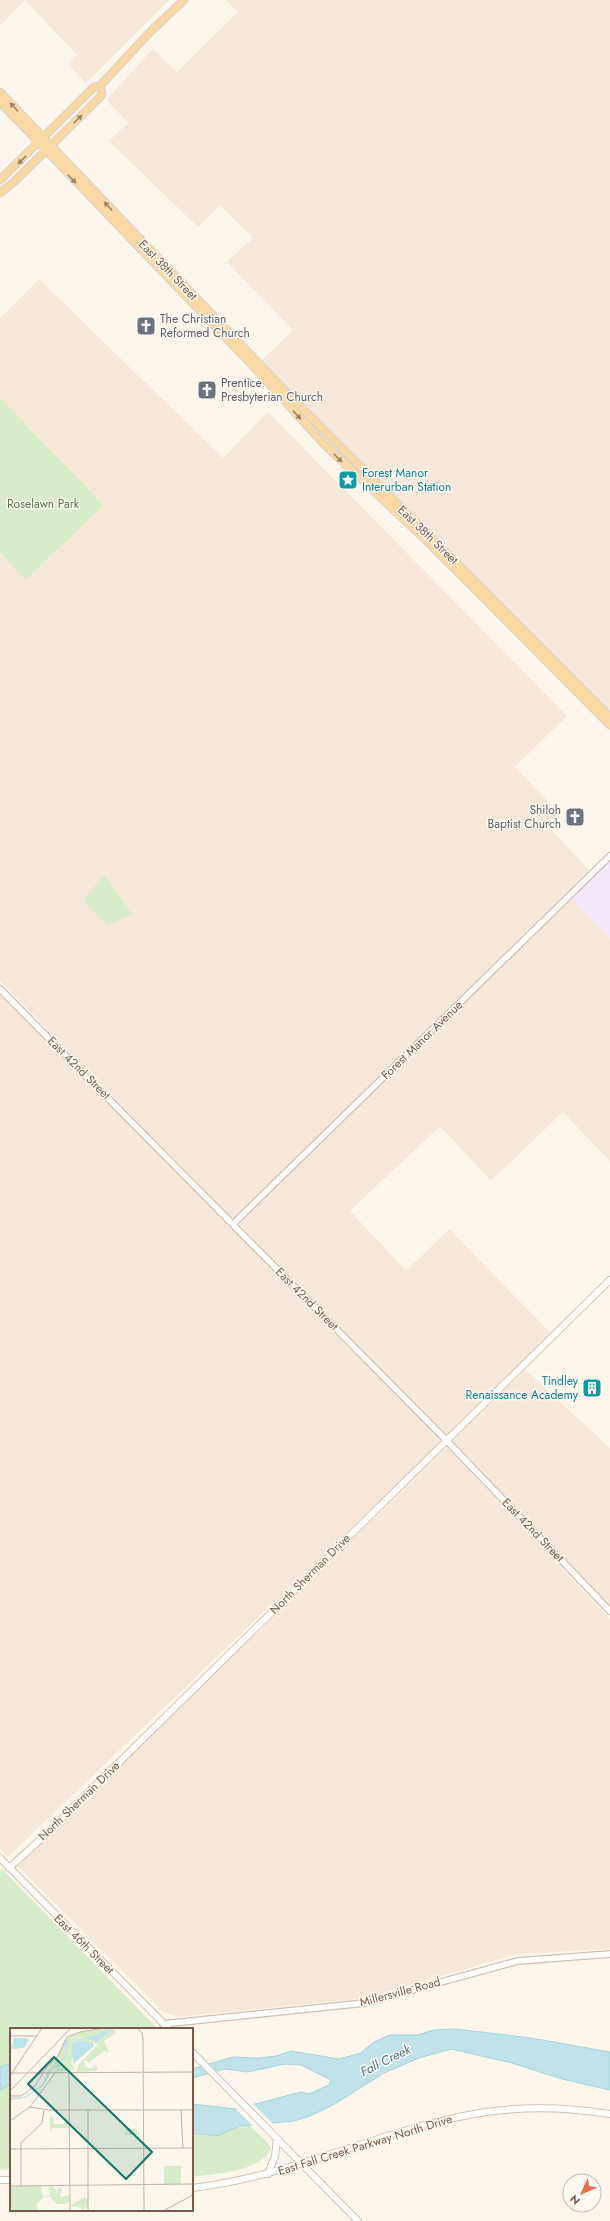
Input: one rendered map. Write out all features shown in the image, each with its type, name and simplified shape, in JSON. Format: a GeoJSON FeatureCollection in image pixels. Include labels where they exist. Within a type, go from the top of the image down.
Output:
{"type":"FeatureCollection","features":[{"type":"Feature","properties":{"kind":"main road"},"geometry":{"type":"LineString","coordinates":[[0,180],[94,87],[100,86],[155,27],[184,0]]}},
{"type":"Feature","properties":{"kind":"main road"},"geometry":{"type":"LineString","coordinates":[[0,193],[48,149],[101,96],[102,93],[100,86]]}},
{"type":"Feature","properties":{"kind":"main road","name":"East 38th Street"},"geometry":{"type":"LineString","coordinates":[[0,92],[48,149],[324,443],[435,548],[610,725]]}},
{"type":"Feature","properties":{"kind":"main road","name":"East 38th Street"},"geometry":{"type":"LineString","coordinates":[[0,102],[41,141]]}},
{"type":"Feature","properties":{"kind":"main road","name":"East 38th Street"},"geometry":{"type":"LineString","coordinates":[[48,149],[340,447],[610,717]]}},
{"type":"Feature","properties":{"kind":"main road","name":"North Sherman Drive"},"geometry":{"type":"LineString","coordinates":[[9,1868],[42,1839],[610,1280]]}},
{"type":"Feature","properties":{"kind":"main road","name":"East 46th Street"},"geometry":{"type":"LineString","coordinates":[[0,1858],[168,2028]]}},
{"type":"Feature","properties":{"kind":"main road"},"geometry":{"type":"LineString","coordinates":[[193,2053],[358,2221]]}},
{"type":"Feature","properties":{"kind":"main road","name":"East Fall Creek Parkway North Drive"},"geometry":{"type":"LineString","coordinates":[[193,2188],[238,2181],[268,2174],[403,2131],[474,2114],[506,2110],[547,2108],[610,2114]]}},
{"type":"Feature","properties":{"kind":"main road"},"geometry":{"type":"LineString","coordinates":[[268,2174],[275,2158],[277,2138]]}},
{"type":"Feature","properties":{"kind":"street","name":"Forest Manor Avenue"},"geometry":{"type":"LineString","coordinates":[[233,1224],[610,856]]}},
{"type":"Feature","properties":{"kind":"street","name":"East 42nd Street"},"geometry":{"type":"LineString","coordinates":[[0,989],[446,1440],[610,1611]]}},
{"type":"Feature","properties":{"kind":"street","name":"Millersville Road"},"geometry":{"type":"LineString","coordinates":[[163,2024],[365,2003],[518,1961],[610,1954]]}},
{"type":"Feature","properties":{"kind":"shaded area"},"geometry":{"type":"Polygon","coordinates":[[[0,0],[25,0],[0,26],[0,0]]]}},
{"type":"Feature","properties":{"kind":"shaded area"},"geometry":{"type":"Polygon","coordinates":[[[25,0],[169,0],[86,83],[68,64],[77,55],[25,0]]]}},
{"type":"Feature","properties":{"kind":"shaded area"},"geometry":{"type":"Polygon","coordinates":[[[226,0],[610,0],[610,712],[261,361],[293,330],[227,262],[253,238],[220,205],[198,227],[109,141],[128,123],[106,100],[153,49],[177,72],[238,12],[226,0]]]}},
{"type":"Feature","properties":{"kind":"shaded area"},"geometry":{"type":"Polygon","coordinates":[[[39,279],[223,458],[268,412],[567,716],[515,767],[559,813],[546,824],[589,870],[233,1219],[0,981],[0,553],[26,580],[104,505],[0,398],[0,318],[39,279]]]}},
{"type":"Feature","properties":{"kind":"shaded area"},"geometry":{"type":"Polygon","coordinates":[[[610,860],[610,938],[571,898],[610,860]]]}},
{"type":"Feature","properties":{"kind":"shaded area"},"geometry":{"type":"Polygon","coordinates":[[[571,898],[610,938],[610,1161],[563,1112],[491,1181],[440,1126],[350,1211],[406,1271],[449,1229],[552,1334],[447,1436],[244,1230],[242,1220],[571,898]]]}},
{"type":"Feature","properties":{"kind":"shaded area"},"geometry":{"type":"Polygon","coordinates":[[[0,993],[443,1440],[8,1857],[0,1849],[0,993]]]}},
{"type":"Feature","properties":{"kind":"shaded area"},"geometry":{"type":"Polygon","coordinates":[[[525,1370],[610,1448],[610,1605],[452,1441],[525,1370]]]}},
{"type":"Feature","properties":{"kind":"shaded area"},"geometry":{"type":"Polygon","coordinates":[[[447,1447],[610,1619],[610,1949],[517,1954],[365,1998],[178,2017],[162,2011],[18,1866],[447,1447]]]}},
{"type":"Feature","properties":{"kind":"green space","name":"Roselawn Park"},"geometry":{"type":"Polygon","coordinates":[[[0,398],[104,505],[26,580],[0,553],[0,398]]]}},
{"type":"Feature","properties":{"kind":"green space"},"geometry":{"type":"Polygon","coordinates":[[[104,874],[132,914],[108,925],[83,901],[104,874]]]}},
{"type":"Feature","properties":{"kind":"green space"},"geometry":{"type":"Polygon","coordinates":[[[0,1870],[3,1870],[157,2028],[10,2028],[10,2063],[0,2067],[0,1870]]]}},
{"type":"Feature","properties":{"kind":"green space"},"geometry":{"type":"Polygon","coordinates":[[[10,2085],[10,2169],[0,2170],[0,2090],[10,2085]]]}},
{"type":"Feature","properties":{"kind":"green space"},"geometry":{"type":"Polygon","coordinates":[[[249,2125],[268,2143],[271,2149],[265,2157],[257,2163],[247,2167],[224,2173],[193,2177],[193,2133],[209,2136],[222,2134],[249,2125]]]}},
{"type":"Feature","properties":{"kind":"water","name":"Fall Creek"},"geometry":{"type":"Polygon","coordinates":[[[456,2029],[531,2038],[610,2052],[610,2090],[562,2079],[512,2063],[451,2049],[419,2058],[384,2073],[333,2105],[310,2116],[294,2121],[240,2126],[217,2136],[193,2133],[193,2104],[236,2109],[301,2092],[309,2094],[329,2085],[331,2080],[301,2065],[285,2064],[248,2072],[225,2069],[193,2078],[193,2069],[233,2057],[258,2058],[277,2056],[291,2051],[339,2059],[361,2053],[374,2042],[390,2035],[417,2035],[434,2030],[456,2029]]]}},
{"type":"Feature","properties":{"kind":"water"},"geometry":{"type":"Polygon","coordinates":[[[10,2063],[10,2085],[0,2090],[0,2067],[10,2063]]]}},
{"type":"Feature","properties":{"kind":"pier"},"geometry":{"type":"Polygon","coordinates":[[[251,2102],[273,2124],[253,2126],[234,2107],[251,2102]]]}},
{"type":"Feature","properties":{"kind":"place","name":"The Christian Reformed Church"},"geometry":{"type":"Point","coordinates":[146,326]}},
{"type":"Feature","properties":{"kind":"place","name":"Prentice Presbyterian Church"},"geometry":{"type":"Point","coordinates":[207,390]}},
{"type":"Feature","properties":{"kind":"place","name":"Forest Manor Interurban Station"},"geometry":{"type":"Point","coordinates":[348,480]}},
{"type":"Feature","properties":{"kind":"place","name":"Shiloh Baptist Church"},"geometry":{"type":"Point","coordinates":[575,817]}},
{"type":"Feature","properties":{"kind":"place","name":"Tindley Renaissance Academy"},"geometry":{"type":"Point","coordinates":[592,1388]}}]}
